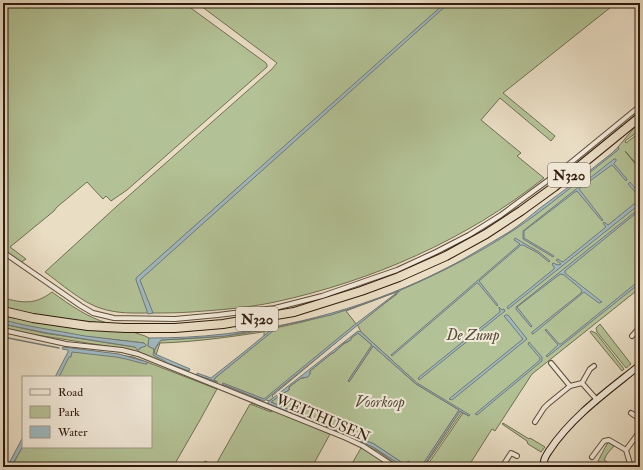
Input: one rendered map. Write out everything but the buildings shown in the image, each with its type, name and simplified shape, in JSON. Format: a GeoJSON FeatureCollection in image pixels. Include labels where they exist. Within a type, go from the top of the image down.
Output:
{"type":"FeatureCollection","features":[{"type":"Feature","properties":{"kind":"highway","name":"N320"},"geometry":{"type":"LineString","coordinates":[[3,311],[33,318],[88,326],[125,328],[176,328],[223,324],[294,312],[361,291],[399,277],[446,256],[495,229],[554,187],[640,116]]}},
{"type":"Feature","properties":{"kind":"street"},"geometry":{"type":"LineString","coordinates":[[3,252],[81,306],[94,313],[114,318],[175,319],[218,316],[275,308],[322,296],[397,270],[468,235],[501,215],[558,173],[640,106]]}},
{"type":"Feature","properties":{"kind":"street"},"geometry":{"type":"LineString","coordinates":[[632,336],[640,328]]}},
{"type":"Feature","properties":{"kind":"street","name":"WEITHUSEN"},"geometry":{"type":"LineString","coordinates":[[3,330],[66,344],[122,350],[138,354],[346,438],[363,446],[395,467]]}},
{"type":"Feature","properties":{"kind":"street"},"geometry":{"type":"LineString","coordinates":[[550,363],[570,386]]}},
{"type":"Feature","properties":{"kind":"street"},"geometry":{"type":"LineString","coordinates":[[543,466],[544,460],[554,444],[568,426],[579,415],[640,365]]}},
{"type":"Feature","properties":{"kind":"street"},"geometry":{"type":"LineString","coordinates":[[535,422],[544,408],[570,386],[582,383],[590,369],[594,366]]}},
{"type":"Feature","properties":{"kind":"street"},"geometry":{"type":"LineString","coordinates":[[582,383],[597,400]]}},
{"type":"Feature","properties":{"kind":"street"},"geometry":{"type":"LineString","coordinates":[[631,413],[640,419]]}},
{"type":"Feature","properties":{"kind":"street"},"geometry":{"type":"LineString","coordinates":[[626,450],[639,434]]}},
{"type":"Feature","properties":{"kind":"street"},"geometry":{"type":"LineString","coordinates":[[592,457],[604,441],[609,440],[626,450],[631,467]]}},
{"type":"Feature","properties":{"kind":"street"},"geometry":{"type":"LineString","coordinates":[[502,467],[511,453],[517,456]]}},
{"type":"Feature","properties":{"kind":"green space"},"geometry":{"type":"Polygon","coordinates":[[[3,3],[15,3],[19,7],[28,8],[36,3],[184,3],[266,63],[267,67],[127,190],[111,201],[106,196],[103,199],[87,182],[10,247],[26,259],[20,263],[3,250],[3,3]]]}},
{"type":"Feature","properties":{"kind":"green space"},"geometry":{"type":"Polygon","coordinates":[[[197,3],[616,3],[503,93],[555,136],[551,141],[500,98],[481,120],[521,153],[517,156],[544,178],[483,221],[450,239],[382,270],[311,293],[275,302],[254,306],[176,313],[126,313],[100,308],[86,302],[45,272],[277,63],[197,3]]]}},
{"type":"Feature","properties":{"kind":"green space","name":"De Zump"},"geometry":{"type":"Polygon","coordinates":[[[640,121],[640,130],[625,141],[626,143],[640,132],[640,168],[625,151],[640,170],[640,288],[532,374],[495,431],[492,429],[468,467],[426,467],[463,413],[469,416],[418,384],[361,332],[357,324],[399,291],[346,311],[357,325],[272,396],[274,398],[269,401],[222,384],[261,400],[259,401],[195,375],[217,382],[214,380],[215,378],[272,331],[264,336],[264,331],[186,342],[160,343],[156,355],[154,353],[161,340],[224,336],[300,323],[336,313],[408,287],[442,271],[521,225],[619,149],[618,147],[640,121]]]}},
{"type":"Feature","properties":{"kind":"green space"},"geometry":{"type":"Polygon","coordinates":[[[52,292],[86,314],[107,323],[81,321],[3,308],[3,298],[29,302],[40,299],[52,292]]]}},
{"type":"Feature","properties":{"kind":"green space"},"geometry":{"type":"Polygon","coordinates":[[[3,316],[36,322],[133,332],[149,338],[148,346],[154,349],[155,356],[165,360],[167,363],[189,371],[188,373],[131,350],[12,331],[3,328],[3,324],[44,333],[136,348],[142,347],[144,343],[63,334],[3,323],[3,316]]]}},
{"type":"Feature","properties":{"kind":"green space"},"geometry":{"type":"Polygon","coordinates":[[[600,324],[631,364],[626,368],[597,332],[596,328],[600,324]]]}},
{"type":"Feature","properties":{"kind":"green space"},"geometry":{"type":"Polygon","coordinates":[[[590,332],[596,333],[624,369],[622,371],[590,332]]]}},
{"type":"Feature","properties":{"kind":"green space","name":"Voorkoop"},"geometry":{"type":"Polygon","coordinates":[[[358,333],[372,345],[348,381],[349,382],[373,346],[416,384],[459,410],[421,467],[418,467],[408,461],[407,466],[374,444],[316,420],[315,421],[371,446],[404,467],[400,467],[379,452],[356,440],[268,405],[310,420],[311,419],[271,402],[289,390],[289,387],[301,378],[304,378],[310,374],[310,371],[358,333]]]}},
{"type":"Feature","properties":{"kind":"green space"},"geometry":{"type":"Polygon","coordinates":[[[72,348],[133,357],[217,389],[173,467],[12,467],[22,446],[22,448],[152,448],[152,376],[58,376],[72,348]]]}},
{"type":"Feature","properties":{"kind":"green space"},"geometry":{"type":"Polygon","coordinates":[[[252,401],[330,434],[312,467],[201,467],[205,461],[215,466],[250,404],[271,412],[272,411],[251,403],[252,401]]]}},
{"type":"Feature","properties":{"kind":"green space"},"geometry":{"type":"Polygon","coordinates":[[[460,411],[462,412],[423,467],[460,411]]]}},
{"type":"Feature","properties":{"kind":"green space"},"geometry":{"type":"Polygon","coordinates":[[[503,423],[545,447],[541,452],[528,444],[527,441],[502,424],[503,423]]]}},
{"type":"Feature","properties":{"kind":"green space"},"geometry":{"type":"Polygon","coordinates":[[[608,442],[614,446],[604,460],[610,464],[606,467],[598,461],[608,442]]]}},
{"type":"Feature","properties":{"kind":"green space"},"geometry":{"type":"Polygon","coordinates":[[[361,448],[367,451],[393,467],[350,467],[361,448]]]}},
{"type":"Feature","properties":{"kind":"water"},"geometry":{"type":"Polygon","coordinates":[[[445,3],[449,3],[140,280],[153,313],[148,314],[136,278],[445,3]]]}},
{"type":"Feature","properties":{"kind":"water"},"geometry":{"type":"Polygon","coordinates":[[[618,147],[619,149],[552,203],[514,230],[459,263],[401,290],[264,401],[222,384],[223,383],[264,399],[353,326],[399,291],[331,315],[280,326],[225,336],[161,340],[155,348],[155,354],[190,369],[189,371],[167,363],[153,355],[154,349],[148,346],[149,338],[215,335],[255,330],[317,317],[347,309],[406,287],[462,260],[509,232],[618,147]]]}},
{"type":"Feature","properties":{"kind":"water"},"geometry":{"type":"Polygon","coordinates":[[[614,159],[616,159],[616,161],[614,164],[627,179],[626,181],[612,165],[579,189],[603,220],[602,221],[577,191],[524,231],[524,238],[554,256],[553,257],[523,239],[523,231],[614,159]]]}},
{"type":"Feature","properties":{"kind":"water"},"geometry":{"type":"Polygon","coordinates":[[[630,182],[640,194],[640,198],[628,184],[630,182]]]}},
{"type":"Feature","properties":{"kind":"water"},"geometry":{"type":"Polygon","coordinates":[[[640,198],[640,204],[508,309],[507,307],[554,269],[553,263],[558,265],[561,264],[556,260],[558,259],[562,262],[564,261],[606,227],[603,223],[604,222],[608,225],[640,198]]]}},
{"type":"Feature","properties":{"kind":"water"},"geometry":{"type":"Polygon","coordinates":[[[640,208],[640,210],[565,271],[565,273],[602,302],[599,303],[584,292],[532,334],[532,332],[581,293],[581,289],[564,275],[559,275],[517,307],[532,326],[531,327],[516,307],[640,208]]]}},
{"type":"Feature","properties":{"kind":"water"},"geometry":{"type":"Polygon","coordinates":[[[515,238],[539,252],[550,261],[549,262],[538,253],[521,245],[479,281],[498,305],[497,306],[477,283],[392,356],[391,355],[520,244],[514,240],[515,238]]]}},
{"type":"Feature","properties":{"kind":"water"},"geometry":{"type":"Polygon","coordinates":[[[640,280],[640,283],[547,357],[546,356],[558,345],[545,330],[546,329],[559,344],[561,344],[640,280]]]}},
{"type":"Feature","properties":{"kind":"water"},"geometry":{"type":"Polygon","coordinates":[[[499,307],[505,311],[419,380],[418,378],[500,312],[499,307]]]}},
{"type":"Feature","properties":{"kind":"water"},"geometry":{"type":"Polygon","coordinates":[[[508,315],[527,339],[452,400],[449,399],[523,339],[504,316],[508,315]]]}},
{"type":"Feature","properties":{"kind":"water"},"geometry":{"type":"Polygon","coordinates":[[[3,320],[85,336],[144,343],[146,346],[137,350],[135,347],[47,333],[3,324],[3,320]]]}},
{"type":"Feature","properties":{"kind":"water"},"geometry":{"type":"Polygon","coordinates":[[[271,330],[273,331],[215,378],[214,380],[218,382],[197,375],[197,373],[211,378],[271,330]]]}},
{"type":"Feature","properties":{"kind":"water"},"geometry":{"type":"Polygon","coordinates":[[[358,331],[361,332],[417,383],[470,415],[469,416],[460,411],[423,467],[421,467],[459,410],[416,384],[373,346],[349,382],[348,381],[372,345],[358,333],[310,371],[308,377],[301,378],[289,387],[289,390],[271,402],[311,419],[310,420],[268,404],[268,402],[358,331]]]}},
{"type":"Feature","properties":{"kind":"water"},"geometry":{"type":"Polygon","coordinates":[[[529,342],[542,357],[542,361],[477,415],[475,414],[539,361],[540,358],[528,344],[529,342]]]}},
{"type":"Feature","properties":{"kind":"water"},"geometry":{"type":"Polygon","coordinates":[[[63,347],[119,354],[147,362],[147,364],[116,357],[72,352],[71,357],[69,357],[60,376],[56,376],[68,352],[68,350],[62,349],[63,347]]]}},
{"type":"Feature","properties":{"kind":"water"},"geometry":{"type":"Polygon","coordinates":[[[316,420],[374,444],[407,466],[404,467],[373,447],[314,421],[316,420]]]}},
{"type":"Feature","properties":{"kind":"water"},"geometry":{"type":"Polygon","coordinates":[[[22,439],[22,448],[11,467],[7,467],[22,439]]]}},
{"type":"Feature","properties":{"kind":"waterway"},"geometry":{"type":"LineString","coordinates":[[3,337],[59,348]]}}]}
